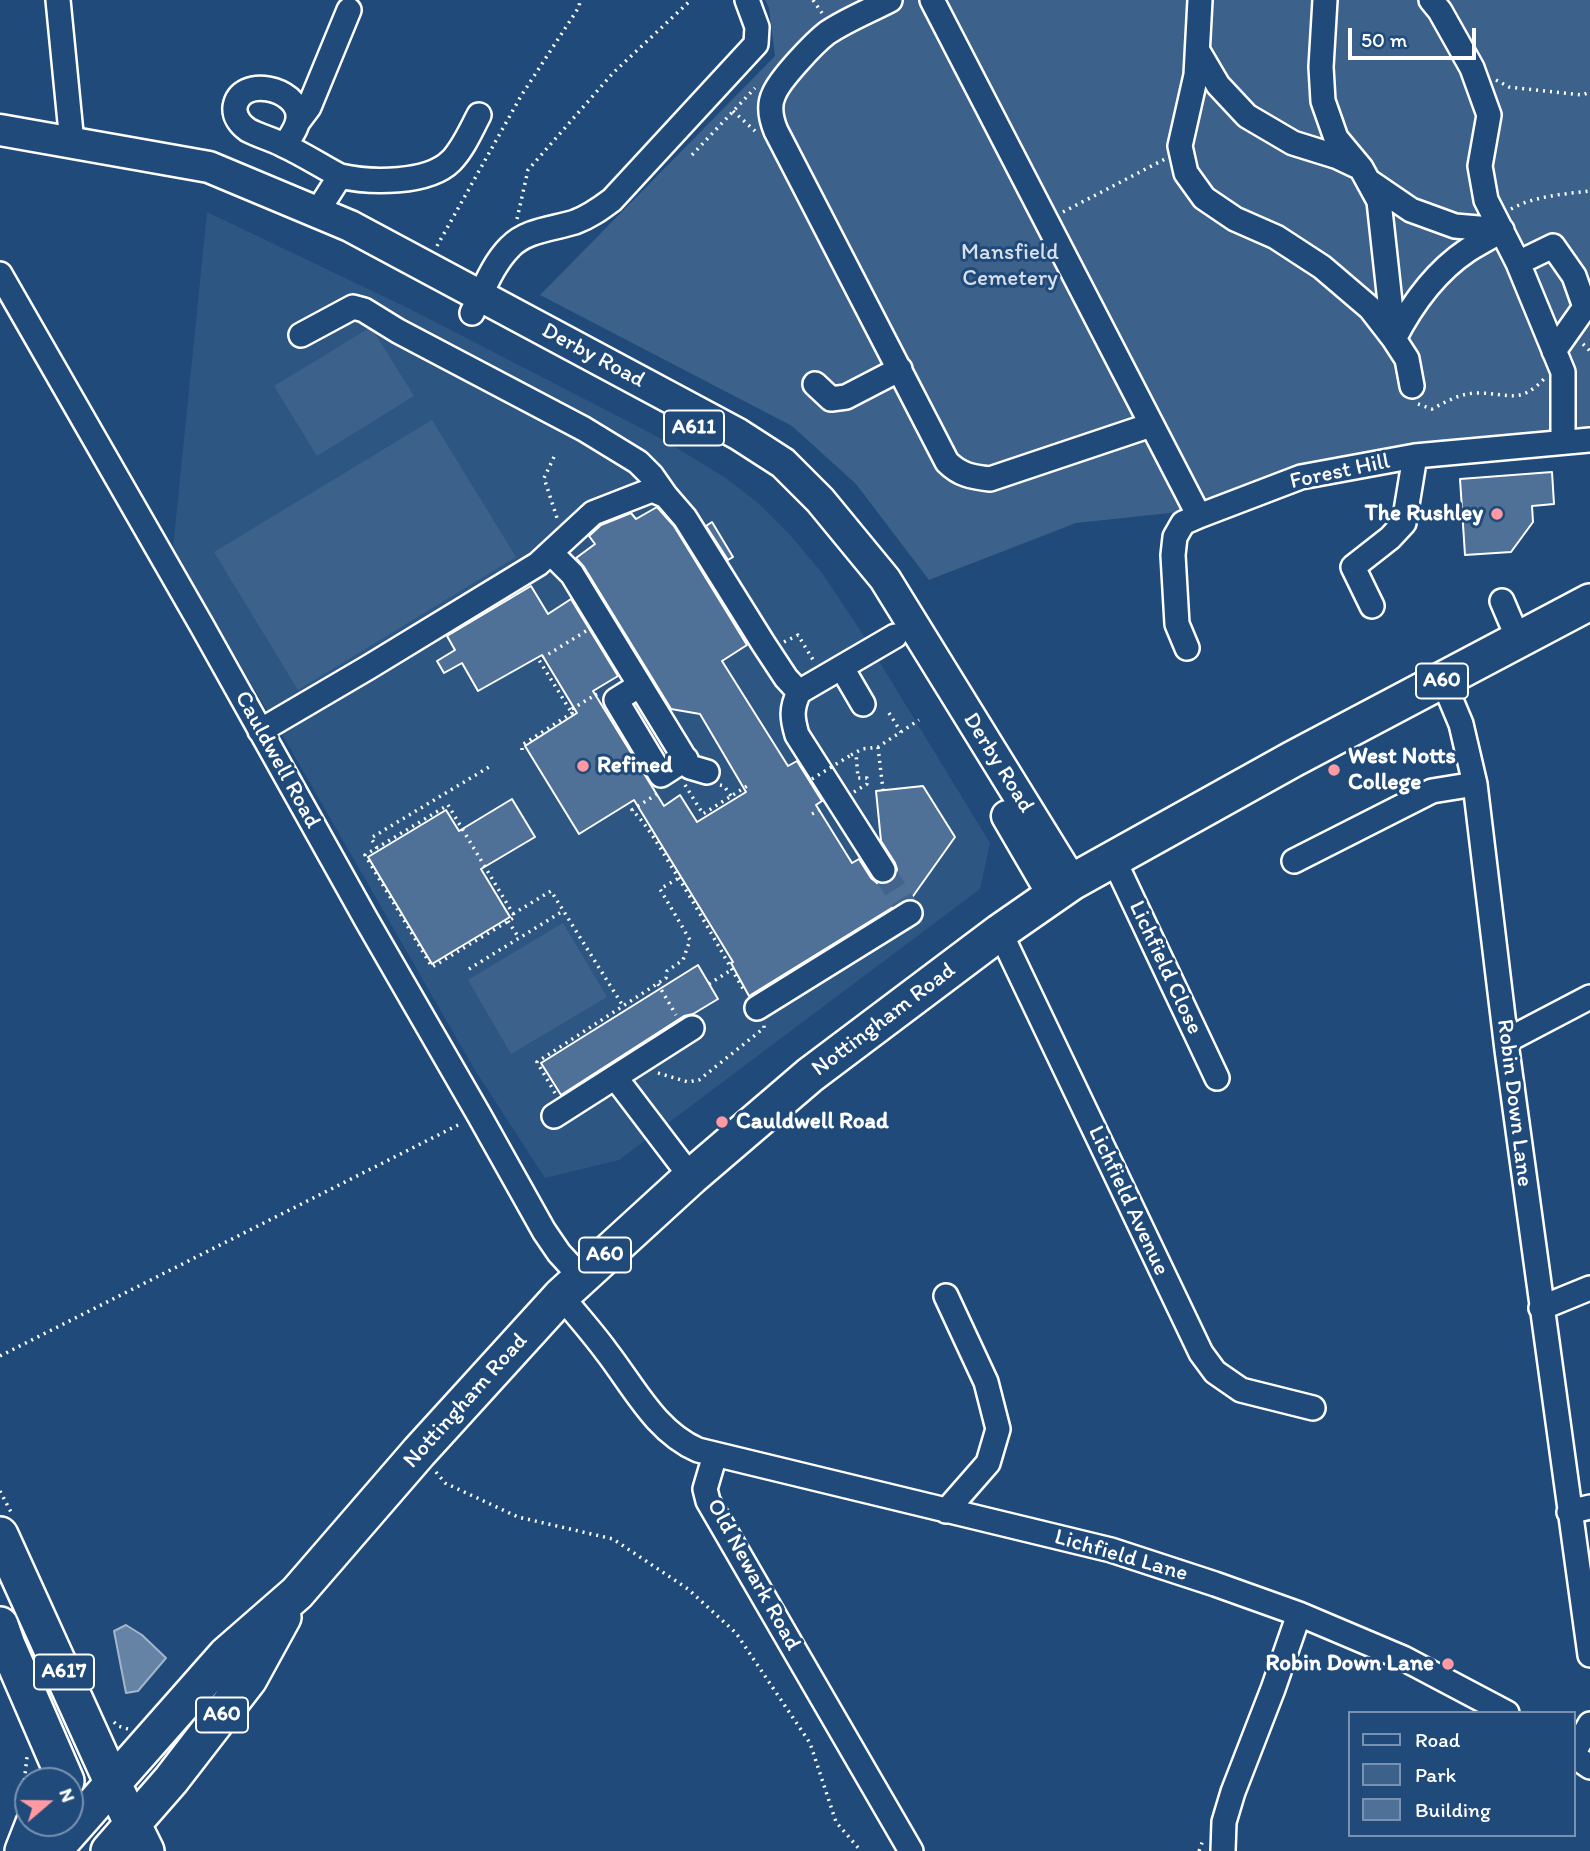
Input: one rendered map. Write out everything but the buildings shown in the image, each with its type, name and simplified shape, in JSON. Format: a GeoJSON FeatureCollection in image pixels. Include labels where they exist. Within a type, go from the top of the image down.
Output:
{"type":"FeatureCollection","features":[{"type":"Feature","properties":{"kind":"highway","name":"Nottingham Road"},"geometry":{"type":"LineString","coordinates":[[107,1826],[162,1726],[226,1655],[297,1593],[419,1452],[571,1286],[691,1177],[810,1075],[1063,888],[1293,759],[1590,602]]}},
{"type":"Feature","properties":{"kind":"highway","name":"A617"},"geometry":{"type":"LineString","coordinates":[[9,1537],[107,1826]]}},
{"type":"Feature","properties":{"kind":"highway","name":"Nottingham Road"},"geometry":{"type":"LineString","coordinates":[[53,1851],[107,1826],[171,1780],[249,1679],[297,1593]]}},
{"type":"Feature","properties":{"kind":"highway","name":"A617"},"geometry":{"type":"LineString","coordinates":[[0,1625],[37,1742],[56,1767]]}},
{"type":"Feature","properties":{"kind":"highway"},"geometry":{"type":"LineString","coordinates":[[35,1767],[37,1742]]}},
{"type":"Feature","properties":{"kind":"main road","name":"Derby Road"},"geometry":{"type":"LineString","coordinates":[[0,130],[209,167],[350,226],[426,267],[476,305],[745,460],[787,494],[819,526],[857,574],[1014,826],[1063,888]]}},
{"type":"Feature","properties":{"kind":"main road","name":"Derby Road"},"geometry":{"type":"LineString","coordinates":[[162,159],[212,186],[331,237],[476,305],[738,434],[783,463],[820,500],[885,579],[1063,888]]}},
{"type":"Feature","properties":{"kind":"street"},"geometry":{"type":"LineString","coordinates":[[58,0],[72,143]]}},
{"type":"Feature","properties":{"kind":"street"},"geometry":{"type":"LineString","coordinates":[[476,305],[498,262],[512,245],[533,233],[595,213],[612,200],[756,44],[757,27],[747,0]]}},
{"type":"Feature","properties":{"kind":"street"},"geometry":{"type":"LineString","coordinates":[[890,0],[829,32],[818,41],[782,81],[774,94],[771,118],[947,462],[968,476],[990,479],[1151,425]]}},
{"type":"Feature","properties":{"kind":"street"},"geometry":{"type":"LineString","coordinates":[[932,0],[1199,516]]}},
{"type":"Feature","properties":{"kind":"street"},"geometry":{"type":"LineString","coordinates":[[1200,0],[1196,75],[1180,146],[1186,173],[1204,198],[1235,219],[1276,237],[1322,267],[1370,308],[1406,359],[1412,386]]}},
{"type":"Feature","properties":{"kind":"street"},"geometry":{"type":"LineString","coordinates":[[1325,0],[1321,67],[1323,101],[1336,138],[1364,174],[1379,201],[1394,339]]}},
{"type":"Feature","properties":{"kind":"street"},"geometry":{"type":"LineString","coordinates":[[1431,0],[1472,68],[1489,115],[1480,166],[1486,200],[1518,264],[1563,372],[1563,442]]}},
{"type":"Feature","properties":{"kind":"street"},"geometry":{"type":"LineString","coordinates":[[285,145],[309,107],[349,10]]}},
{"type":"Feature","properties":{"kind":"street"},"geometry":{"type":"LineString","coordinates":[[1198,51],[1218,85],[1247,116],[1293,143],[1338,158],[1411,210],[1455,226],[1499,224]]}},
{"type":"Feature","properties":{"kind":"street"},"geometry":{"type":"LineString","coordinates":[[297,124],[299,115],[296,106],[284,94],[255,88],[239,97],[235,106],[235,114],[248,130],[285,145],[340,176],[376,180],[425,176],[439,171],[460,150],[479,115]]}},
{"type":"Feature","properties":{"kind":"street"},"geometry":{"type":"LineString","coordinates":[[317,212],[340,176]]}},
{"type":"Feature","properties":{"kind":"street"},"geometry":{"type":"LineString","coordinates":[[1394,339],[1409,310],[1428,285],[1499,224]]}},
{"type":"Feature","properties":{"kind":"street"},"geometry":{"type":"LineString","coordinates":[[1518,264],[1553,246],[1582,273],[1585,307],[1556,356]]}},
{"type":"Feature","properties":{"kind":"street","name":"Cauldwell Road"},"geometry":{"type":"LineString","coordinates":[[0,274],[544,1231],[559,1253],[571,1286]]}},
{"type":"Feature","properties":{"kind":"street"},"geometry":{"type":"LineString","coordinates":[[302,335],[353,307],[364,310],[398,331],[584,429],[638,462],[685,518],[786,678],[799,692]]}},
{"type":"Feature","properties":{"kind":"street"},"geometry":{"type":"LineString","coordinates":[[815,384],[831,400],[846,397],[900,369]]}},
{"type":"Feature","properties":{"kind":"street","name":"Forest Hill"},"geometry":{"type":"LineString","coordinates":[[1187,648],[1177,624],[1173,555],[1175,537],[1183,523],[1301,477],[1415,456],[1590,440]]}},
{"type":"Feature","properties":{"kind":"street"},"geometry":{"type":"LineString","coordinates":[[1371,606],[1353,567],[1390,538],[1404,523],[1415,456]]}},
{"type":"Feature","properties":{"kind":"street"},"geometry":{"type":"LineString","coordinates":[[260,731],[538,564],[593,513],[652,490],[666,496]]}},
{"type":"Feature","properties":{"kind":"street"},"geometry":{"type":"LineString","coordinates":[[551,553],[572,574],[640,685],[684,769],[690,767],[707,772]]}},
{"type":"Feature","properties":{"kind":"street"},"geometry":{"type":"LineString","coordinates":[[1502,601],[1519,641]]}},
{"type":"Feature","properties":{"kind":"street"},"geometry":{"type":"LineString","coordinates":[[883,870],[797,735],[793,704],[799,692],[895,636]]}},
{"type":"Feature","properties":{"kind":"street"},"geometry":{"type":"LineString","coordinates":[[833,673],[863,704]]}},
{"type":"Feature","properties":{"kind":"street","name":"Robin Down Lane"},"geometry":{"type":"LineString","coordinates":[[1443,681],[1461,724],[1475,784],[1541,1308],[1580,1510],[1590,1655]]}},
{"type":"Feature","properties":{"kind":"street"},"geometry":{"type":"LineString","coordinates":[[1294,861],[1432,791],[1475,784]]}},
{"type":"Feature","properties":{"kind":"street","name":"Lichfield Close"},"geometry":{"type":"LineString","coordinates":[[1113,858],[1217,1078]]}},
{"type":"Feature","properties":{"kind":"street"},"geometry":{"type":"LineString","coordinates":[[757,1008],[910,913]]}},
{"type":"Feature","properties":{"kind":"street","name":"Lichfield Avenue"},"geometry":{"type":"LineString","coordinates":[[1000,932],[1201,1353],[1215,1372],[1241,1390],[1313,1408]]}},
{"type":"Feature","properties":{"kind":"street"},"geometry":{"type":"LineString","coordinates":[[1506,1041],[1590,997]]}},
{"type":"Feature","properties":{"kind":"street"},"geometry":{"type":"LineString","coordinates":[[559,1113],[689,1030]]}},
{"type":"Feature","properties":{"kind":"street"},"geometry":{"type":"LineString","coordinates":[[624,1071],[691,1177]]}},
{"type":"Feature","properties":{"kind":"street"},"geometry":{"type":"LineString","coordinates":[[571,1286],[607,1352],[662,1426],[685,1445],[715,1455]]}},
{"type":"Feature","properties":{"kind":"street"},"geometry":{"type":"LineString","coordinates":[[1541,1308],[1590,1288]]}},
{"type":"Feature","properties":{"kind":"street"},"geometry":{"type":"LineString","coordinates":[[946,1296],[986,1382],[998,1429],[988,1463],[946,1511]]}},
{"type":"Feature","properties":{"kind":"street","name":"Lichfield Lane"},"geometry":{"type":"LineString","coordinates":[[715,1455],[1111,1550],[1299,1614],[1403,1658],[1503,1711]]}},
{"type":"Feature","properties":{"kind":"street","name":"Old Newark Road"},"geometry":{"type":"LineString","coordinates":[[715,1455],[705,1489],[708,1501],[911,1851]]}},
{"type":"Feature","properties":{"kind":"street"},"geometry":{"type":"LineString","coordinates":[[1223,1851],[1224,1822],[1233,1792],[1299,1614]]}},
{"type":"Feature","properties":{"kind":"street"},"geometry":{"type":"LineString","coordinates":[[1576,1750],[1590,1724]]}},
{"type":"Feature","properties":{"kind":"street"},"geometry":{"type":"LineString","coordinates":[[1576,1756],[1590,1767]]}},
{"type":"Feature","properties":{"kind":"path"},"geometry":{"type":"LineString","coordinates":[[426,267],[522,96],[579,7],[580,0]]}},
{"type":"Feature","properties":{"kind":"path"},"geometry":{"type":"LineString","coordinates":[[512,245],[528,170],[613,73],[691,0]]}},
{"type":"Feature","properties":{"kind":"path"},"geometry":{"type":"LineString","coordinates":[[1472,68],[1509,87],[1583,95],[1590,92]]}},
{"type":"Feature","properties":{"kind":"path"},"geometry":{"type":"LineString","coordinates":[[1046,221],[1181,151]]}},
{"type":"Feature","properties":{"kind":"path"},"geometry":{"type":"LineString","coordinates":[[1499,224],[1520,204],[1560,194],[1590,191]]}},
{"type":"Feature","properties":{"kind":"path"},"geometry":{"type":"LineString","coordinates":[[1412,386],[1413,402],[1432,409],[1454,397],[1477,393],[1516,397],[1534,389],[1556,356]]}},
{"type":"Feature","properties":{"kind":"path"},"geometry":{"type":"LineString","coordinates":[[554,457],[544,478],[559,523]]}},
{"type":"Feature","properties":{"kind":"path"},"geometry":{"type":"LineString","coordinates":[[775,648],[797,635],[833,673]]}},
{"type":"Feature","properties":{"kind":"path"},"geometry":{"type":"LineString","coordinates":[[522,750],[522,745],[572,713],[539,660],[577,637]]}},
{"type":"Feature","properties":{"kind":"path"},"geometry":{"type":"LineString","coordinates":[[570,710],[598,693]]}},
{"type":"Feature","properties":{"kind":"path"},"geometry":{"type":"LineString","coordinates":[[889,713],[901,732]]}},
{"type":"Feature","properties":{"kind":"path"},"geometry":{"type":"LineString","coordinates":[[812,779],[862,749],[878,747],[919,720]]}},
{"type":"Feature","properties":{"kind":"path"},"geometry":{"type":"LineString","coordinates":[[878,747],[883,790]]}},
{"type":"Feature","properties":{"kind":"path"},"geometry":{"type":"LineString","coordinates":[[852,794],[867,784],[867,778],[859,778],[856,752]]}},
{"type":"Feature","properties":{"kind":"path"},"geometry":{"type":"LineString","coordinates":[[377,848],[372,838],[376,835],[444,791],[489,767]]}},
{"type":"Feature","properties":{"kind":"path"},"geometry":{"type":"LineString","coordinates":[[684,769],[703,814],[747,786]]}},
{"type":"Feature","properties":{"kind":"path"},"geometry":{"type":"LineString","coordinates":[[726,788],[731,796]]}},
{"type":"Feature","properties":{"kind":"path"},"geometry":{"type":"LineString","coordinates":[[624,1071],[688,1082],[699,1080],[764,1028],[764,1020],[679,878],[644,822],[632,810],[659,793]]}},
{"type":"Feature","properties":{"kind":"path"},"geometry":{"type":"LineString","coordinates":[[448,805],[513,915],[515,917],[432,967],[365,855],[448,805]]}},
{"type":"Feature","properties":{"kind":"path"},"geometry":{"type":"LineString","coordinates":[[373,830],[376,835]]}},
{"type":"Feature","properties":{"kind":"path"},"geometry":{"type":"LineString","coordinates":[[559,1113],[537,1062],[658,984],[666,978],[667,971],[683,960],[690,940],[660,889],[679,878]]}},
{"type":"Feature","properties":{"kind":"path"},"geometry":{"type":"LineString","coordinates":[[513,915],[551,891],[623,1006]]}},
{"type":"Feature","properties":{"kind":"path"},"geometry":{"type":"LineString","coordinates":[[469,969],[563,911]]}},
{"type":"Feature","properties":{"kind":"path"},"geometry":{"type":"LineString","coordinates":[[508,921],[519,938]]}},
{"type":"Feature","properties":{"kind":"path"},"geometry":{"type":"LineString","coordinates":[[709,984],[732,970]]}},
{"type":"Feature","properties":{"kind":"path"},"geometry":{"type":"LineString","coordinates":[[658,984],[689,1030]]}},
{"type":"Feature","properties":{"kind":"path"},"geometry":{"type":"LineString","coordinates":[[0,1356],[480,1115]]}},
{"type":"Feature","properties":{"kind":"path"},"geometry":{"type":"LineString","coordinates":[[419,1452],[446,1483],[518,1517],[613,1539],[688,1589],[736,1633],[810,1743],[836,1822],[861,1851]]}},
{"type":"Feature","properties":{"kind":"path"},"geometry":{"type":"LineString","coordinates":[[0,1491],[9,1537]]}},
{"type":"Feature","properties":{"kind":"path"},"geometry":{"type":"LineString","coordinates":[[111,1719],[127,1730],[140,1726],[151,1716],[162,1726]]}},
{"type":"Feature","properties":{"kind":"path"},"geometry":{"type":"LineString","coordinates":[[28,1767],[27,1758],[37,1742]]}},
{"type":"Feature","properties":{"kind":"shaded area"},"geometry":{"type":"Polygon","coordinates":[[[207,212],[410,309],[635,425],[726,478],[758,503],[822,573],[860,630],[990,843],[980,889],[619,1160],[545,1178],[473,1067],[173,548],[207,212]]]}},
{"type":"Feature","properties":{"kind":"shaded area"},"geometry":{"type":"Polygon","coordinates":[[[126,1625],[142,1635],[166,1658],[138,1691],[126,1693],[114,1631],[126,1625]]]}},
{"type":"Feature","properties":{"kind":"green space","name":"Mansfield Cemetery"},"geometry":{"type":"Polygon","coordinates":[[[765,0],[1590,0],[1590,429],[1299,470],[1179,512],[1076,523],[929,580],[856,484],[792,426],[540,295],[775,56],[769,8],[765,0]]]}},
{"type":"Feature","properties":{"kind":"green space"},"geometry":{"type":"Polygon","coordinates":[[[371,327],[414,396],[317,456],[274,386],[371,327]]]}},
{"type":"Feature","properties":{"kind":"green space"},"geometry":{"type":"Polygon","coordinates":[[[432,420],[516,557],[298,690],[214,552],[432,420]]]}},
{"type":"Feature","properties":{"kind":"green space"},"geometry":{"type":"Polygon","coordinates":[[[563,923],[607,997],[511,1054],[468,980],[563,923]]]}},
{"type":"Feature","properties":{"kind":"tunnel"},"geometry":{"type":"LineString","coordinates":[[883,870],[910,913]]}},
{"type":"Feature","properties":{"kind":"place","name":"The Rushley"},"geometry":{"type":"Point","coordinates":[1497,514]}},
{"type":"Feature","properties":{"kind":"place","name":"Refined"},"geometry":{"type":"Point","coordinates":[583,766]}},
{"type":"Feature","properties":{"kind":"place","name":"West Notts College"},"geometry":{"type":"Point","coordinates":[1334,770]}},
{"type":"Feature","properties":{"kind":"place","name":"Cauldwell Road"},"geometry":{"type":"Point","coordinates":[722,1122]}},
{"type":"Feature","properties":{"kind":"place","name":"Robin Down Lane"},"geometry":{"type":"Point","coordinates":[1448,1664]}}]}
